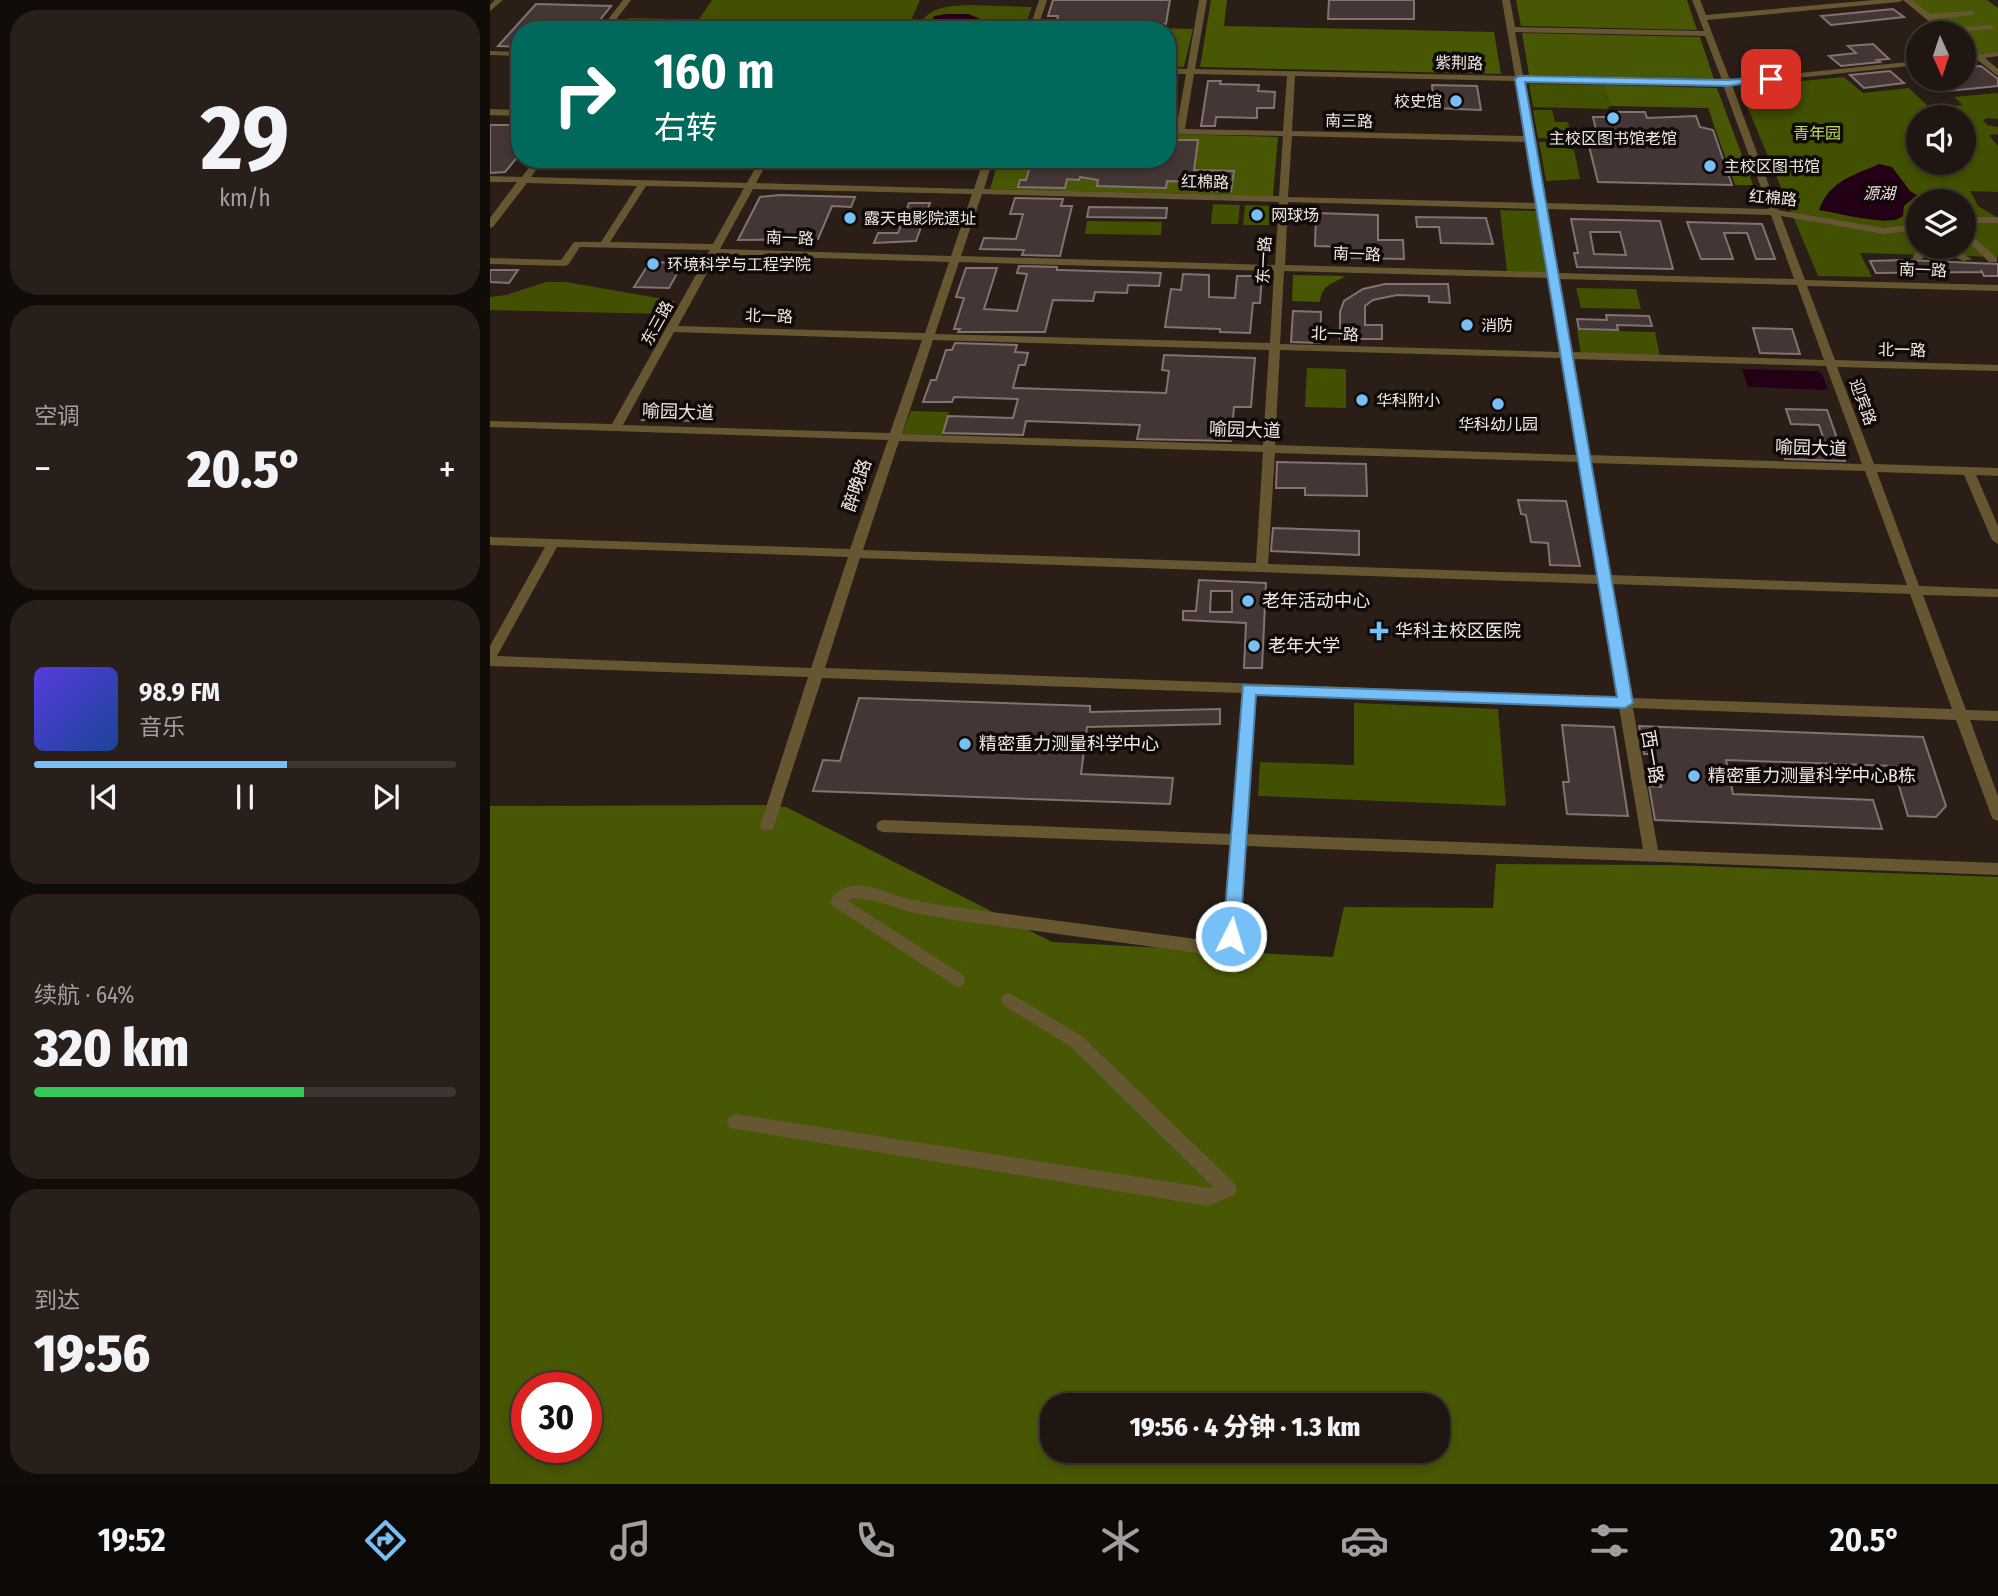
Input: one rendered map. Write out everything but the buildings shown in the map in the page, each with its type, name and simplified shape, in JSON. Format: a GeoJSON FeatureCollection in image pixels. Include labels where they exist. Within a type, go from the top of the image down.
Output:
{"type":"FeatureCollection","features":[{"type":"Feature","properties":{"kind":"street"},"geometry":{"type":"LineString","coordinates":[[490,9],[499,0]]}},
{"type":"Feature","properties":{"kind":"street"},"geometry":{"type":"LineString","coordinates":[[611,21],[627,0]]}},
{"type":"Feature","properties":{"kind":"street"},"geometry":{"type":"LineString","coordinates":[[1036,21],[1043,0]]}},
{"type":"Feature","properties":{"kind":"street"},"geometry":{"type":"LineString","coordinates":[[1180,131],[1203,0]]}},
{"type":"Feature","properties":{"kind":"street","name":"西一路"},"geometry":{"type":"LineString","coordinates":[[1506,0],[1651,855]]}},
{"type":"Feature","properties":{"kind":"street","name":"迎宾路"},"geometry":{"type":"LineString","coordinates":[[1696,0],[1998,815]]}},
{"type":"Feature","properties":{"kind":"street"},"geometry":{"type":"LineString","coordinates":[[1703,18],[1899,0]]}},
{"type":"Feature","properties":{"kind":"street"},"geometry":{"type":"LineString","coordinates":[[1907,0],[1932,21]]}},
{"type":"Feature","properties":{"kind":"street"},"geometry":{"type":"LineString","coordinates":[[1928,18],[1969,14],[1988,28],[1976,29]]}},
{"type":"Feature","properties":{"kind":"street"},"geometry":{"type":"LineString","coordinates":[[1511,29],[1709,34]]}},
{"type":"Feature","properties":{"kind":"street"},"geometry":{"type":"LineString","coordinates":[[493,53],[511,54]]}},
{"type":"Feature","properties":{"kind":"street"},"geometry":{"type":"LineString","coordinates":[[1977,57],[1998,54]]}},
{"type":"Feature","properties":{"kind":"street"},"geometry":{"type":"LineString","coordinates":[[1977,57],[1998,73]]}},
{"type":"Feature","properties":{"kind":"street","name":"紫荆路"},"geometry":{"type":"LineString","coordinates":[[1176,71],[1728,83],[1906,64]]}},
{"type":"Feature","properties":{"kind":"street","name":"东一路"},"geometry":{"type":"LineString","coordinates":[[1262,567],[1291,73]]}},
{"type":"Feature","properties":{"kind":"street"},"geometry":{"type":"LineString","coordinates":[[490,112],[511,113]]}},
{"type":"Feature","properties":{"kind":"street","name":"南三路"},"geometry":{"type":"LineString","coordinates":[[1176,131],[1530,139]]}},
{"type":"Feature","properties":{"kind":"street"},"geometry":{"type":"LineString","coordinates":[[490,225],[533,168]]}},
{"type":"Feature","properties":{"kind":"street","name":"东三路"},"geometry":{"type":"LineString","coordinates":[[616,428],[760,168]]}},
{"type":"Feature","properties":{"kind":"street","name":"醉晚路"},"geometry":{"type":"LineString","coordinates":[[767,826],[855,554],[986,168]]}},
{"type":"Feature","properties":{"kind":"street","name":"红棉路"},"geometry":{"type":"LineString","coordinates":[[490,179],[1775,212],[1884,231],[1906,228]]}},
{"type":"Feature","properties":{"kind":"street"},"geometry":{"type":"LineString","coordinates":[[604,244],[643,183]]}},
{"type":"Feature","properties":{"kind":"street"},"geometry":{"type":"LineString","coordinates":[[1728,211],[1769,197]]}},
{"type":"Feature","properties":{"kind":"street"},"geometry":{"type":"LineString","coordinates":[[490,204],[506,204]]}},
{"type":"Feature","properties":{"kind":"street"},"geometry":{"type":"LineString","coordinates":[[1976,219],[1998,220]]}},
{"type":"Feature","properties":{"kind":"street","name":"南一路"},"geometry":{"type":"LineString","coordinates":[[490,261],[564,263],[577,243],[955,259],[1998,288]]}},
{"type":"Feature","properties":{"kind":"street"},"geometry":{"type":"LineString","coordinates":[[1976,244],[1993,260]]}},
{"type":"Feature","properties":{"kind":"street","name":"北一路"},"geometry":{"type":"LineString","coordinates":[[671,329],[1998,368]]}},
{"type":"Feature","properties":{"kind":"street","name":"喻园大道"},"geometry":{"type":"LineString","coordinates":[[490,424],[1998,472]]}},
{"type":"Feature","properties":{"kind":"street"},"geometry":{"type":"LineString","coordinates":[[1968,471],[1998,540]]}},
{"type":"Feature","properties":{"kind":"street"},"geometry":{"type":"LineString","coordinates":[[490,541],[1998,593]]}},
{"type":"Feature","properties":{"kind":"street"},"geometry":{"type":"LineString","coordinates":[[553,543],[490,659],[1998,716]]}},
{"type":"Feature","properties":{"kind":"street"},"geometry":{"type":"LineString","coordinates":[[957,980],[873,923],[843,907],[838,902],[842,894],[860,892],[909,906],[1205,947],[1231,936],[1249,689]]}},
{"type":"Feature","properties":{"kind":"street"},"geometry":{"type":"LineString","coordinates":[[883,826],[1998,869]]}},
{"type":"Feature","properties":{"kind":"street"},"geometry":{"type":"LineString","coordinates":[[736,1122],[1209,1197],[1228,1189],[1076,1041],[1009,1000]]}},
{"type":"Feature","properties":{"kind":"green space"},"geometry":{"type":"Polygon","coordinates":[[[712,0],[920,0],[911,21],[698,21],[712,0]]]}},
{"type":"Feature","properties":{"kind":"green space"},"geometry":{"type":"Polygon","coordinates":[[[1211,0],[1227,0],[1224,26],[1494,32],[1501,74],[1200,67],[1211,0]]]}},
{"type":"Feature","properties":{"kind":"green space"},"geometry":{"type":"Polygon","coordinates":[[[1516,0],[1687,0],[1697,30],[1521,26],[1516,0]]]}},
{"type":"Feature","properties":{"kind":"green space"},"geometry":{"type":"Polygon","coordinates":[[[1910,0],[1987,0],[1998,8],[1998,52],[1976,52],[1976,21],[1937,21],[1910,0]]]}},
{"type":"Feature","properties":{"kind":"green space"},"geometry":{"type":"Polygon","coordinates":[[[945,7],[1032,7],[1027,21],[985,21],[968,14],[951,21],[922,21],[931,12],[945,7]]]}},
{"type":"Feature","properties":{"kind":"green space"},"geometry":{"type":"Polygon","coordinates":[[[628,18],[680,19],[679,21],[626,21],[628,18]]]}},
{"type":"Feature","properties":{"kind":"green space"},"geometry":{"type":"Polygon","coordinates":[[[1176,29],[1193,29],[1184,67],[1176,67],[1176,29]]]}},
{"type":"Feature","properties":{"kind":"green space"},"geometry":{"type":"Polygon","coordinates":[[[1522,33],[1700,37],[1714,79],[1529,75],[1522,33]]]}},
{"type":"Feature","properties":{"kind":"green space","name":"青年园"},"geometry":{"type":"Polygon","coordinates":[[[1844,77],[1863,93],[1906,88],[1906,91],[1912,91],[1927,105],[1906,105],[1906,175],[1976,175],[1976,105],[1963,105],[1954,97],[1998,93],[1998,119],[1983,120],[1987,125],[1998,127],[1998,134],[1989,135],[1998,146],[1998,192],[1976,191],[1976,189],[1906,189],[1906,197],[1820,210],[1884,221],[1897,220],[1906,204],[1906,254],[1860,253],[1872,277],[1818,276],[1739,87],[1844,77]]]}},
{"type":"Feature","properties":{"kind":"green space"},"geometry":{"type":"Polygon","coordinates":[[[1529,84],[1604,85],[1610,106],[1607,109],[1533,107],[1529,84]]]}},
{"type":"Feature","properties":{"kind":"green space"},"geometry":{"type":"Polygon","coordinates":[[[1604,85],[1717,88],[1753,185],[1735,185],[1708,108],[1610,106],[1604,85]]]}},
{"type":"Feature","properties":{"kind":"green space"},"geometry":{"type":"Polygon","coordinates":[[[1533,110],[1552,110],[1555,122],[1568,122],[1572,139],[1538,138],[1533,110]]]}},
{"type":"Feature","properties":{"kind":"green space"},"geometry":{"type":"Polygon","coordinates":[[[1176,134],[1278,137],[1273,196],[990,189],[996,168],[1062,168],[1027,178],[1080,180],[1083,168],[1112,168],[1166,187],[1169,168],[1173,168],[1175,180],[1232,182],[1233,171],[1194,170],[1198,140],[1176,140],[1176,134]]]}},
{"type":"Feature","properties":{"kind":"green space"},"geometry":{"type":"Polygon","coordinates":[[[1539,142],[1555,142],[1574,150],[1580,179],[1546,181],[1539,142]]]}},
{"type":"Feature","properties":{"kind":"green space","name":"青年园"},"geometry":{"type":"Polygon","coordinates":[[[1976,202],[1998,218],[1998,257],[1976,256],[1976,202]]]}},
{"type":"Feature","properties":{"kind":"green space","name":"网球场"},"geometry":{"type":"Polygon","coordinates":[[[1213,204],[1240,205],[1238,224],[1211,224],[1213,204]]]}},
{"type":"Feature","properties":{"kind":"green space","name":"网球场"},"geometry":{"type":"Polygon","coordinates":[[[1245,205],[1272,206],[1270,225],[1243,225],[1245,205]]]}},
{"type":"Feature","properties":{"kind":"green space"},"geometry":{"type":"Polygon","coordinates":[[[1500,210],[1538,211],[1549,273],[1507,272],[1500,210]]]}},
{"type":"Feature","properties":{"kind":"green space"},"geometry":{"type":"Polygon","coordinates":[[[1087,221],[1162,222],[1161,235],[1085,234],[1087,221]]]}},
{"type":"Feature","properties":{"kind":"green space"},"geometry":{"type":"Polygon","coordinates":[[[1293,275],[1345,276],[1323,291],[1320,302],[1292,301],[1293,275]]]}},
{"type":"Feature","properties":{"kind":"green space"},"geometry":{"type":"Polygon","coordinates":[[[546,282],[566,282],[675,301],[667,314],[490,310],[490,297],[506,295],[546,282]]]}},
{"type":"Feature","properties":{"kind":"green space"},"geometry":{"type":"Polygon","coordinates":[[[1576,288],[1636,289],[1641,309],[1581,308],[1576,288]]]}},
{"type":"Feature","properties":{"kind":"green space"},"geometry":{"type":"Polygon","coordinates":[[[1577,330],[1655,332],[1660,356],[1581,354],[1577,330]]]}},
{"type":"Feature","properties":{"kind":"green space"},"geometry":{"type":"Polygon","coordinates":[[[1307,368],[1346,369],[1346,408],[1305,407],[1307,368]]]}},
{"type":"Feature","properties":{"kind":"green space"},"geometry":{"type":"Polygon","coordinates":[[[911,411],[949,412],[942,435],[902,434],[911,411]]]}},
{"type":"Feature","properties":{"kind":"green space"},"geometry":{"type":"Polygon","coordinates":[[[1354,703],[1498,709],[1506,806],[1258,796],[1260,762],[1354,765],[1354,703]]]}},
{"type":"Feature","properties":{"kind":"green space"},"geometry":{"type":"Polygon","coordinates":[[[490,806],[786,807],[1052,942],[1333,957],[1344,907],[1493,908],[1496,864],[1669,865],[1998,877],[1998,1484],[490,1484],[490,806]]]}},
{"type":"Feature","properties":{"kind":"water"},"geometry":{"type":"Polygon","coordinates":[[[968,14],[985,21],[932,21],[934,16],[968,14]]]}},
{"type":"Feature","properties":{"kind":"water","name":"源湖"},"geometry":{"type":"Polygon","coordinates":[[[1879,164],[1892,167],[1908,189],[1906,189],[1903,216],[1874,220],[1819,210],[1829,192],[1851,176],[1879,164]]]}},
{"type":"Feature","properties":{"kind":"water"},"geometry":{"type":"Polygon","coordinates":[[[1742,369],[1817,371],[1822,374],[1828,390],[1748,387],[1742,369]]]}},
{"type":"Feature","properties":{"kind":"place","name":"校史馆"},"geometry":{"type":"Point","coordinates":[1456,101]}},
{"type":"Feature","properties":{"kind":"place","name":"主校区图书馆老馆"},"geometry":{"type":"Point","coordinates":[1613,118]}},
{"type":"Feature","properties":{"kind":"place","name":"主校区图书馆"},"geometry":{"type":"Point","coordinates":[1710,166]}},
{"type":"Feature","properties":{"kind":"place","name":"网球场"},"geometry":{"type":"Point","coordinates":[1257,215]}},
{"type":"Feature","properties":{"kind":"place","name":"露天电影院遗址"},"geometry":{"type":"Point","coordinates":[850,218]}},
{"type":"Feature","properties":{"kind":"place","name":"环境科学与工程学院"},"geometry":{"type":"Point","coordinates":[653,264]}},
{"type":"Feature","properties":{"kind":"place","name":"消防"},"geometry":{"type":"Point","coordinates":[1467,325]}},
{"type":"Feature","properties":{"kind":"place","name":"华科附小"},"geometry":{"type":"Point","coordinates":[1362,400]}},
{"type":"Feature","properties":{"kind":"place","name":"华科幼儿园"},"geometry":{"type":"Point","coordinates":[1498,404]}},
{"type":"Feature","properties":{"kind":"place","name":"老年活动中心"},"geometry":{"type":"Point","coordinates":[1248,601]}},
{"type":"Feature","properties":{"kind":"place","name":"华科主校区医院"},"geometry":{"type":"Point","coordinates":[1379,631]}},
{"type":"Feature","properties":{"kind":"place","name":"老年大学"},"geometry":{"type":"Point","coordinates":[1254,646]}},
{"type":"Feature","properties":{"kind":"place","name":"精密重力测量科学中心"},"geometry":{"type":"Point","coordinates":[965,744]}},
{"type":"Feature","properties":{"kind":"place","name":"精密重力测量科学中心B栋"},"geometry":{"type":"Point","coordinates":[1694,776]}},
{"type":"Feature","properties":{"kind":"route"},"geometry":{"type":"LineString","coordinates":[[1231,936],[1249,689],[1625,703],[1519,79],[1728,83],[1771,79]]}}]}
